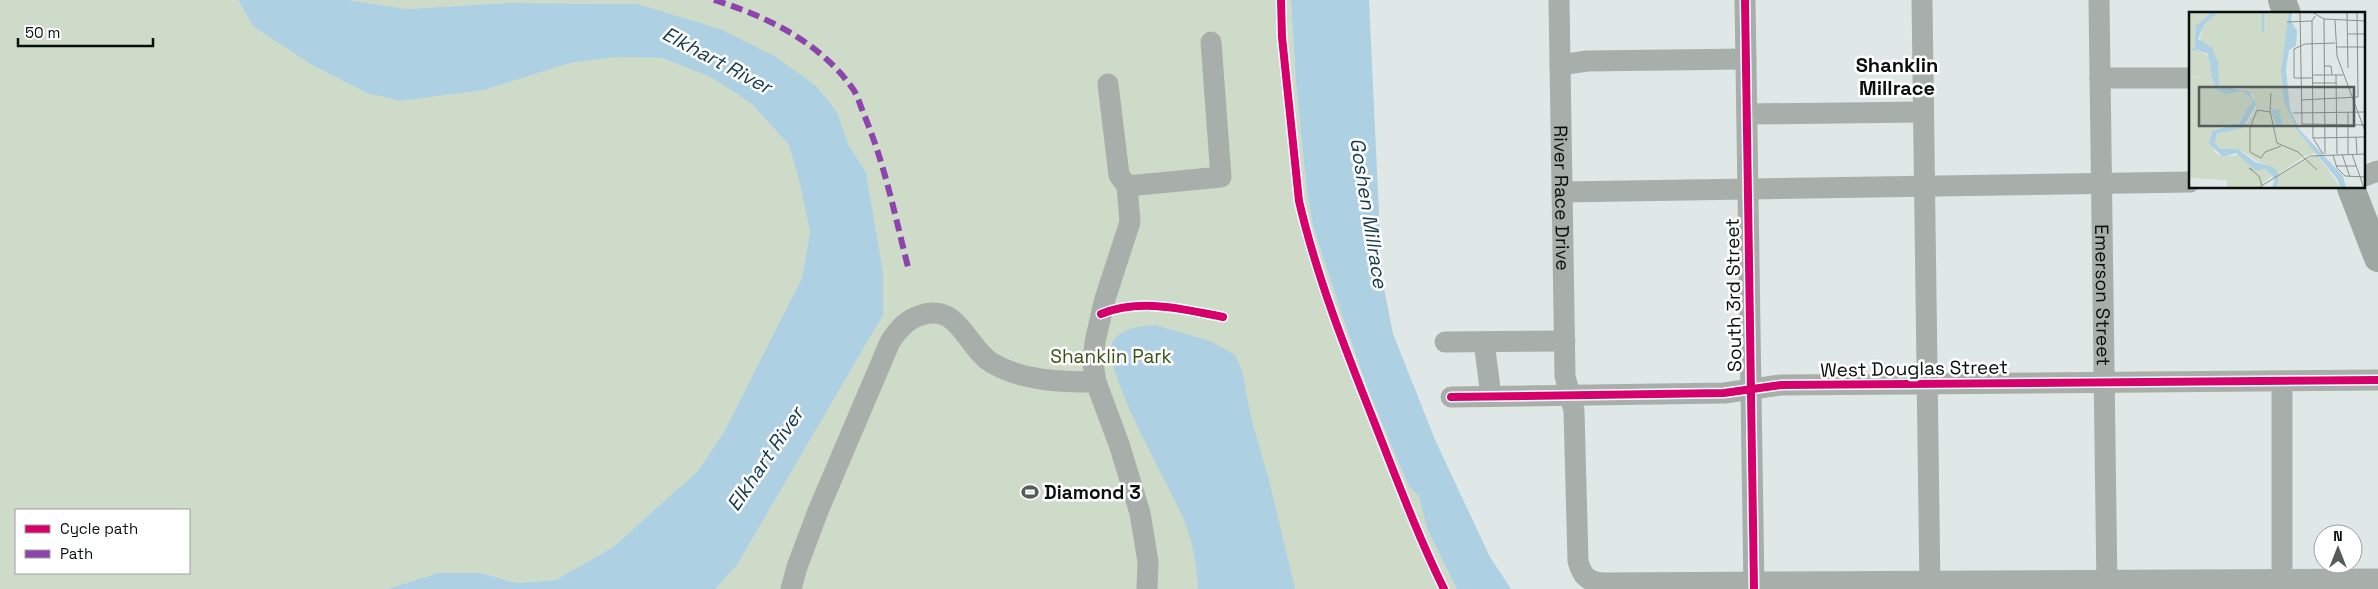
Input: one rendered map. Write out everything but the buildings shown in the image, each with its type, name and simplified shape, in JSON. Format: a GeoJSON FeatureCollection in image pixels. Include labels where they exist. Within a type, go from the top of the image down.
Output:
{"type":"FeatureCollection","features":[{"type":"Feature","properties":{"kind":"main road"},"geometry":{"type":"LineString","coordinates":[[2282,0],[2286,12]]}},
{"type":"Feature","properties":{"kind":"main road"},"geometry":{"type":"LineString","coordinates":[[2351,189],[2378,258]]}},
{"type":"Feature","properties":{"kind":"street","name":"River Race Drive"},"geometry":{"type":"LineString","coordinates":[[1559,0],[1565,376],[1574,411],[1578,562],[1585,577],[1593,582],[1602,583],[1754,586],[2282,584],[2378,578]]}},
{"type":"Feature","properties":{"kind":"street","name":"South 3rd Street"},"geometry":{"type":"LineString","coordinates":[[1745,0],[1754,586]]}},
{"type":"Feature","properties":{"kind":"street"},"geometry":{"type":"LineString","coordinates":[[1922,0],[1930,586]]}},
{"type":"Feature","properties":{"kind":"street","name":"Emerson Street"},"geometry":{"type":"LineString","coordinates":[[2099,0],[2107,585]]}},
{"type":"Feature","properties":{"kind":"street"},"geometry":{"type":"LineString","coordinates":[[1127,186],[1221,176],[1211,42]]}},
{"type":"Feature","properties":{"kind":"street"},"geometry":{"type":"LineString","coordinates":[[1560,65],[1587,61],[1746,59]]}},
{"type":"Feature","properties":{"kind":"street"},"geometry":{"type":"LineString","coordinates":[[2100,78],[2189,78]]}},
{"type":"Feature","properties":{"kind":"street"},"geometry":{"type":"LineString","coordinates":[[1108,84],[1119,175],[1127,186],[1130,222],[1104,302],[1095,342],[1093,364],[1096,382],[1120,447],[1140,513],[1148,562],[1147,589]]}},
{"type":"Feature","properties":{"kind":"street"},"geometry":{"type":"LineString","coordinates":[[1747,114],[1923,112]]}},
{"type":"Feature","properties":{"kind":"street"},"geometry":{"type":"LineString","coordinates":[[2366,175],[2378,171]]}},
{"type":"Feature","properties":{"kind":"street"},"geometry":{"type":"LineString","coordinates":[[1562,192],[2189,182]]}},
{"type":"Feature","properties":{"kind":"street"},"geometry":{"type":"LineString","coordinates":[[791,589],[797,567],[818,511],[890,342],[900,328],[910,320],[932,313],[943,314],[954,320],[974,347],[991,362],[1014,372],[1050,382],[1096,382]]}},
{"type":"Feature","properties":{"kind":"street"},"geometry":{"type":"LineString","coordinates":[[1445,342],[1564,341]]}},
{"type":"Feature","properties":{"kind":"street"},"geometry":{"type":"LineString","coordinates":[[1484,342],[1491,396]]}},
{"type":"Feature","properties":{"kind":"street","name":"West Douglas Street"},"geometry":{"type":"LineString","coordinates":[[1452,397],[1724,392],[1781,385],[2378,380]]}},
{"type":"Feature","properties":{"kind":"street"},"geometry":{"type":"LineString","coordinates":[[2282,381],[2282,584]]}},
{"type":"Feature","properties":{"kind":"green space"},"geometry":{"type":"Polygon","coordinates":[[[0,0],[238,0],[253,26],[312,65],[367,93],[401,101],[484,90],[570,63],[616,57],[662,58],[711,77],[752,104],[789,145],[800,184],[810,232],[802,278],[724,432],[698,471],[613,547],[556,580],[516,583],[481,573],[438,573],[387,589],[0,589],[0,0]]]}},
{"type":"Feature","properties":{"kind":"green space","name":"Shanklin Park"},"geometry":{"type":"Polygon","coordinates":[[[347,0],[1291,0],[1296,83],[1307,192],[1313,226],[1369,392],[1409,487],[1419,496],[1427,529],[1457,589],[715,589],[737,565],[883,315],[883,272],[866,172],[848,144],[837,112],[637,4],[507,3],[408,9],[347,0]]]}},
{"type":"Feature","properties":{"kind":"water","name":"Elkhart River"},"geometry":{"type":"Polygon","coordinates":[[[238,0],[347,0],[408,9],[507,3],[637,4],[720,29],[776,57],[816,86],[837,112],[848,144],[866,172],[883,272],[883,315],[737,565],[715,589],[387,589],[438,573],[481,573],[516,583],[556,580],[613,547],[698,471],[724,432],[802,278],[810,232],[800,184],[789,145],[752,104],[711,77],[662,58],[616,57],[570,63],[484,90],[401,101],[367,93],[312,65],[253,26],[238,0]]]}},
{"type":"Feature","properties":{"kind":"water","name":"Goshen Millrace"},"geometry":{"type":"Polygon","coordinates":[[[1291,0],[1369,0],[1382,278],[1393,334],[1436,442],[1490,557],[1511,589],[1457,589],[1427,529],[1419,496],[1409,487],[1369,392],[1313,226],[1307,192],[1296,83],[1291,0]]]}},
{"type":"Feature","properties":{"kind":"water"},"geometry":{"type":"Polygon","coordinates":[[[1155,325],[1210,341],[1235,355],[1242,371],[1251,418],[1269,480],[1295,589],[1198,589],[1189,532],[1126,402],[1112,358],[1112,344],[1119,334],[1130,329],[1155,325]]]}},
{"type":"Feature","properties":{"kind":"marked path"},"geometry":{"type":"LineString","coordinates":[[714,0],[753,14],[791,33],[825,58],[840,72],[853,89],[878,154],[908,267]]}},
{"type":"Feature","properties":{"kind":"cycle path"},"geometry":{"type":"LineString","coordinates":[[1281,0],[1282,37],[1299,201],[1306,230],[1323,286],[1353,369],[1408,508],[1444,589]]}},
{"type":"Feature","properties":{"kind":"cycle path"},"geometry":{"type":"LineString","coordinates":[[1745,0],[1754,589]]}},
{"type":"Feature","properties":{"kind":"cycle path"},"geometry":{"type":"LineString","coordinates":[[1101,314],[1131,307],[1162,306],[1223,317]]}},
{"type":"Feature","properties":{"kind":"cycle path"},"geometry":{"type":"LineString","coordinates":[[1451,397],[1724,393],[1781,385],[2378,380]]}},
{"type":"Feature","properties":{"kind":"place","name":"Diamond 3"},"geometry":{"type":"Point","coordinates":[1030,492]}},
{"type":"Feature","properties":{"kind":"district","name":"Shanklin Millrace"},"geometry":{"type":"Point","coordinates":[1897,76]}}]}
